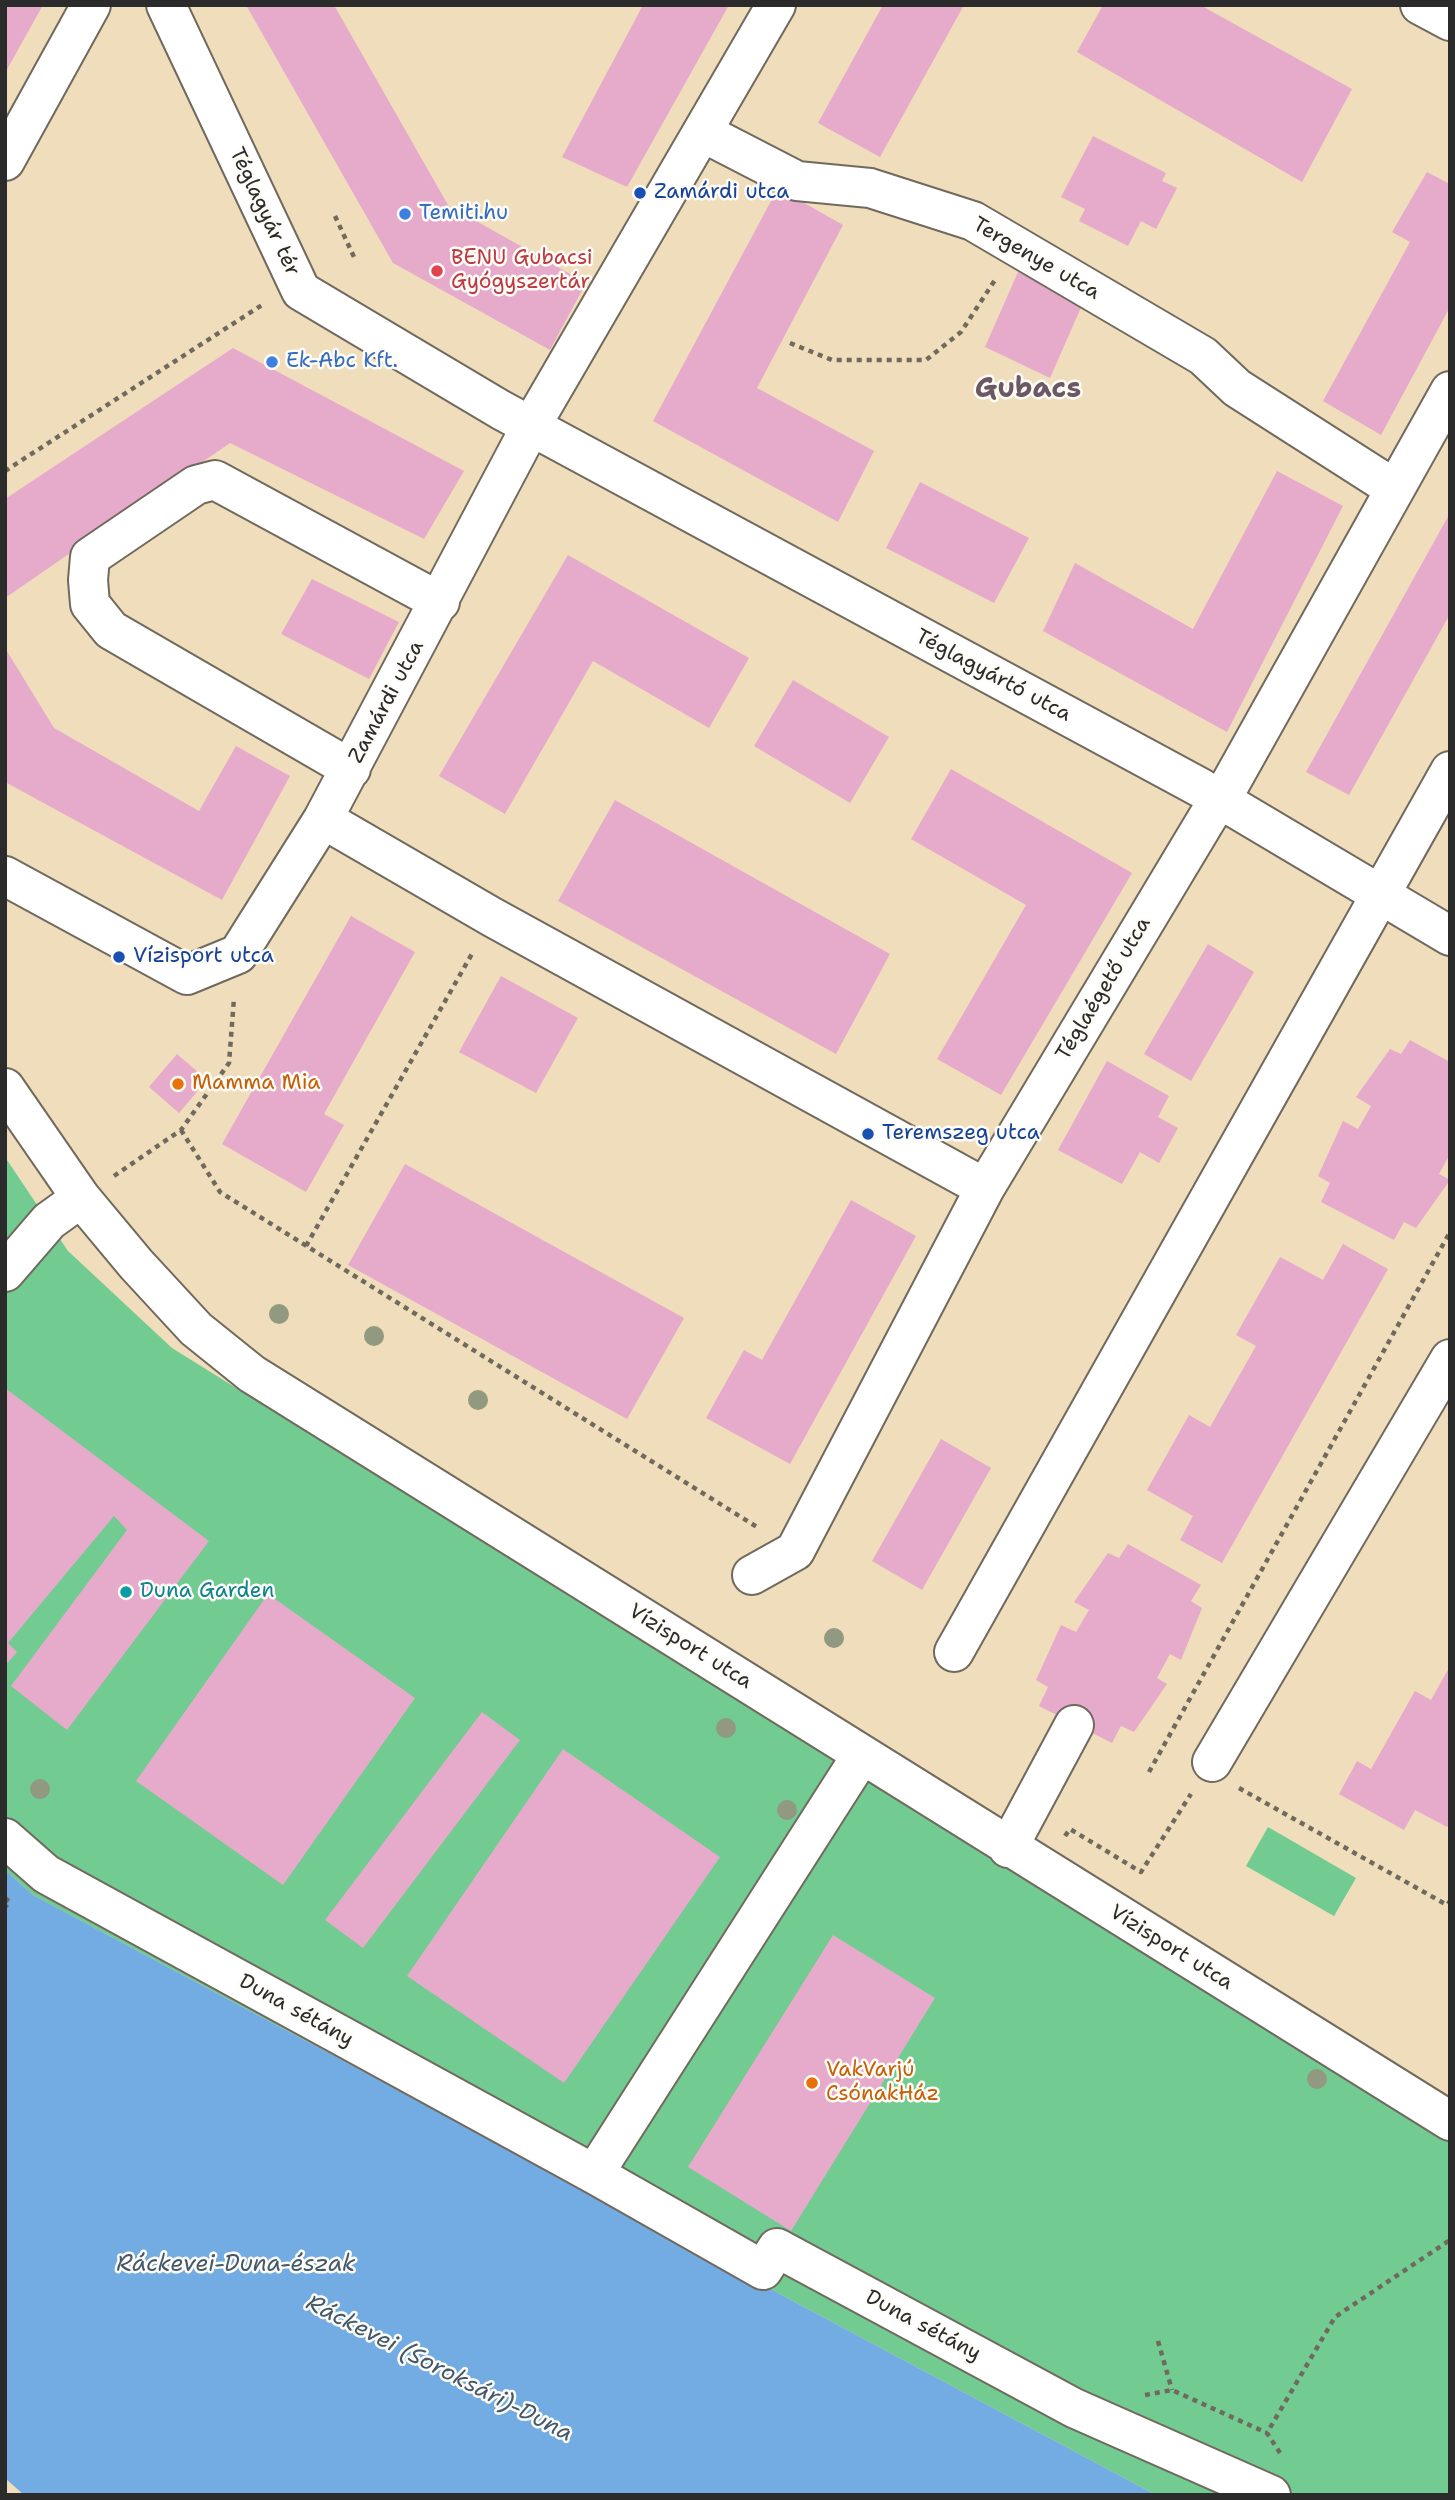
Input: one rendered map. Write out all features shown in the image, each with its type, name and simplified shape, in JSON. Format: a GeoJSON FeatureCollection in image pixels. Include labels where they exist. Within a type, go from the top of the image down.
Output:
{"type":"FeatureCollection","features":[{"type":"Feature","properties":{"kind":"street"},"geometry":{"type":"LineString","coordinates":[[5,161],[91,5]]}},
{"type":"Feature","properties":{"kind":"street","name":"Téglagyár tér"},"geometry":{"type":"LineString","coordinates":[[166,5],[301,291],[531,426]]}},
{"type":"Feature","properties":{"kind":"street","name":"Zamárdi utca"},"geometry":{"type":"LineString","coordinates":[[238,954],[323,819],[531,426],[776,5]]}},
{"type":"Feature","properties":{"kind":"street"},"geometry":{"type":"LineString","coordinates":[[1420,5],[1450,21]]}},
{"type":"Feature","properties":{"kind":"street","name":"Tergenye utca"},"geometry":{"type":"LineString","coordinates":[[702,132],[797,181],[870,188],[973,221],[1203,356],[1237,388],[1395,489]]}},
{"type":"Feature","properties":{"kind":"street","name":"Téglaégető utca"},"geometry":{"type":"LineString","coordinates":[[795,1551],[985,1188],[1202,827],[1221,800],[1450,391]]}},
{"type":"Feature","properties":{"kind":"street","name":"Téglagyártó utca"},"geometry":{"type":"LineString","coordinates":[[531,426],[1221,800],[1450,936]]}},
{"type":"Feature","properties":{"kind":"street"},"geometry":{"type":"LineString","coordinates":[[351,769],[111,630],[90,604],[90,557],[196,485],[215,480],[440,602]]}},
{"type":"Feature","properties":{"kind":"street"},"geometry":{"type":"LineString","coordinates":[[954,1652],[1450,771]]}},
{"type":"Feature","properties":{"kind":"street"},"geometry":{"type":"LineString","coordinates":[[323,819],[492,917],[985,1188]]}},
{"type":"Feature","properties":{"kind":"street"},"geometry":{"type":"LineString","coordinates":[[5,876],[187,975],[238,954]]}},
{"type":"Feature","properties":{"kind":"street","name":"Vízisport utca"},"geometry":{"type":"LineString","coordinates":[[5,1088],[81,1198],[196,1329],[251,1374],[1450,2121]]}},
{"type":"Feature","properties":{"kind":"street"},"geometry":{"type":"LineString","coordinates":[[5,1272],[49,1221],[81,1198]]}},
{"type":"Feature","properties":{"kind":"street"},"geometry":{"type":"LineString","coordinates":[[1212,1762],[1450,1359]]}},
{"type":"Feature","properties":{"kind":"street"},"geometry":{"type":"LineString","coordinates":[[752,1575],[795,1551]]}},
{"type":"Feature","properties":{"kind":"street"},"geometry":{"type":"LineString","coordinates":[[1008,1848],[1074,1725]]}},
{"type":"Feature","properties":{"kind":"street"},"geometry":{"type":"LineString","coordinates":[[594,2174],[861,1756]]}},
{"type":"Feature","properties":{"kind":"street","name":"Duna sétány"},"geometry":{"type":"LineString","coordinates":[[5,1838],[46,1874],[594,2174],[763,2270],[777,2248],[1074,2408],[1279,2479]]}},
{"type":"Feature","properties":{"kind":"path"},"geometry":{"type":"LineString","coordinates":[[335,216],[354,257]]}},
{"type":"Feature","properties":{"kind":"path"},"geometry":{"type":"LineString","coordinates":[[790,343],[832,359],[926,360],[961,332],[1016,247]]}},
{"type":"Feature","properties":{"kind":"path"},"geometry":{"type":"LineString","coordinates":[[5,471],[269,300]]}},
{"type":"Feature","properties":{"kind":"path"},"geometry":{"type":"LineString","coordinates":[[306,1247],[492,917]]}},
{"type":"Feature","properties":{"kind":"path"},"geometry":{"type":"LineString","coordinates":[[152,1150],[181,1130],[229,1063],[238,954]]}},
{"type":"Feature","properties":{"kind":"path"},"geometry":{"type":"LineString","coordinates":[[181,1130],[220,1192],[795,1551]]}},
{"type":"Feature","properties":{"kind":"path"},"geometry":{"type":"LineString","coordinates":[[1149,1772],[1450,1232]]}},
{"type":"Feature","properties":{"kind":"path"},"geometry":{"type":"LineString","coordinates":[[1045,1869],[1070,1829],[1141,1872],[1212,1762],[1237,1786],[1447,1905],[1450,1901]]}},
{"type":"Feature","properties":{"kind":"path"},"geometry":{"type":"LineString","coordinates":[[5,1898],[10,1902],[5,1907]]}},
{"type":"Feature","properties":{"kind":"path"},"geometry":{"type":"LineString","coordinates":[[1279,2479],[1267,2434],[1335,2317],[1450,2240]]}},
{"type":"Feature","properties":{"kind":"path"},"geometry":{"type":"LineString","coordinates":[[1158,2341],[1172,2390]]}},
{"type":"Feature","properties":{"kind":"green space"},"geometry":{"type":"Polygon","coordinates":[[[5,1157],[68,1251],[172,1348],[695,1674],[1450,2128],[1450,2495],[1156,2495],[33,1895],[5,1870],[5,1157]]]}},
{"type":"Feature","properties":{"kind":"green space"},"geometry":{"type":"Polygon","coordinates":[[[1268,1827],[1356,1878],[1334,1916],[1246,1866],[1268,1827]]]}},
{"type":"Feature","properties":{"kind":"water","name":"Ráckevei-Duna-észak"},"geometry":{"type":"Polygon","coordinates":[[[5,1870],[33,1895],[1156,2495],[24,2495],[5,2478],[5,1870]]]}},
{"type":"Feature","properties":{"kind":"building"},"geometry":{"type":"Polygon","coordinates":[[[5,5],[43,5],[5,73],[5,5]]]}},
{"type":"Feature","properties":{"kind":"building"},"geometry":{"type":"Polygon","coordinates":[[[246,5],[334,5],[448,205],[586,283],[550,350],[393,263],[246,5]]]}},
{"type":"Feature","properties":{"kind":"building"},"geometry":{"type":"Polygon","coordinates":[[[643,5],[729,5],[627,187],[562,157],[643,5]]]}},
{"type":"Feature","properties":{"kind":"building"},"geometry":{"type":"Polygon","coordinates":[[[883,5],[964,5],[880,157],[818,123],[883,5]]]}},
{"type":"Feature","properties":{"kind":"building"},"geometry":{"type":"Polygon","coordinates":[[[1103,5],[1200,5],[1352,89],[1302,182],[1077,52],[1103,5]]]}},
{"type":"Feature","properties":{"kind":"building"},"geometry":{"type":"Polygon","coordinates":[[[1093,136],[1166,173],[1162,181],[1177,188],[1156,229],[1141,221],[1128,246],[1079,221],[1085,209],[1061,197],[1093,136]]]}},
{"type":"Feature","properties":{"kind":"building"},"geometry":{"type":"Polygon","coordinates":[[[1427,172],[1450,184],[1450,307],[1381,435],[1323,401],[1410,242],[1392,232],[1427,172]]]}},
{"type":"Feature","properties":{"kind":"building"},"geometry":{"type":"Polygon","coordinates":[[[778,188],[843,225],[757,388],[874,451],[838,522],[653,421],[778,188]]]}},
{"type":"Feature","properties":{"kind":"building"},"geometry":{"type":"Polygon","coordinates":[[[1018,272],[1083,303],[1050,378],[985,347],[1018,272]]]}},
{"type":"Feature","properties":{"kind":"building"},"geometry":{"type":"Polygon","coordinates":[[[233,348],[464,471],[424,539],[230,443],[5,598],[5,499],[233,348]]]}},
{"type":"Feature","properties":{"kind":"building"},"geometry":{"type":"Polygon","coordinates":[[[1277,471],[1343,506],[1227,732],[1043,631],[1075,563],[1193,629],[1277,471]]]}},
{"type":"Feature","properties":{"kind":"building"},"geometry":{"type":"Polygon","coordinates":[[[920,482],[1029,538],[994,603],[886,548],[920,482]]]}},
{"type":"Feature","properties":{"kind":"building"},"geometry":{"type":"Polygon","coordinates":[[[1450,513],[1450,614],[1349,795],[1306,772],[1450,513]]]}},
{"type":"Feature","properties":{"kind":"building"},"geometry":{"type":"Polygon","coordinates":[[[568,555],[749,658],[709,728],[593,661],[505,814],[439,776],[568,555]]]}},
{"type":"Feature","properties":{"kind":"building"},"geometry":{"type":"Polygon","coordinates":[[[312,579],[399,622],[369,679],[281,634],[312,579]]]}},
{"type":"Feature","properties":{"kind":"building"},"geometry":{"type":"Polygon","coordinates":[[[5,648],[54,728],[199,811],[236,746],[290,776],[222,900],[5,782],[5,648]]]}},
{"type":"Feature","properties":{"kind":"building"},"geometry":{"type":"Polygon","coordinates":[[[793,680],[889,737],[850,803],[754,746],[793,680]]]}},
{"type":"Feature","properties":{"kind":"building"},"geometry":{"type":"Polygon","coordinates":[[[951,769],[1132,873],[1001,1095],[937,1059],[1026,905],[911,839],[951,769]]]}},
{"type":"Feature","properties":{"kind":"building"},"geometry":{"type":"Polygon","coordinates":[[[615,800],[890,954],[836,1054],[558,901],[615,800]]]}},
{"type":"Feature","properties":{"kind":"building"},"geometry":{"type":"Polygon","coordinates":[[[351,916],[415,952],[324,1114],[344,1125],[306,1192],[222,1144],[351,916]]]}},
{"type":"Feature","properties":{"kind":"building"},"geometry":{"type":"Polygon","coordinates":[[[1208,944],[1254,972],[1191,1081],[1144,1054],[1208,944]]]}},
{"type":"Feature","properties":{"kind":"building"},"geometry":{"type":"Polygon","coordinates":[[[501,976],[578,1018],[536,1093],[459,1052],[501,976]]]}},
{"type":"Feature","properties":{"kind":"building"},"geometry":{"type":"Polygon","coordinates":[[[1410,1040],[1450,1062],[1450,1154],[1439,1174],[1450,1180],[1416,1228],[1404,1222],[1394,1240],[1321,1202],[1330,1183],[1318,1176],[1343,1121],[1358,1129],[1371,1106],[1356,1097],[1390,1049],[1401,1054],[1410,1040]]]}},
{"type":"Feature","properties":{"kind":"building","name":"Mamma Mia"},"geometry":{"type":"Polygon","coordinates":[[[177,1054],[207,1080],[179,1113],[149,1087],[177,1054]]]}},
{"type":"Feature","properties":{"kind":"building"},"geometry":{"type":"Polygon","coordinates":[[[1107,1061],[1169,1096],[1158,1117],[1178,1128],[1159,1163],[1140,1152],[1122,1184],[1058,1150],[1107,1061]]]}},
{"type":"Feature","properties":{"kind":"building"},"geometry":{"type":"Polygon","coordinates":[[[405,1164],[684,1318],[627,1419],[348,1265],[405,1164]]]}},
{"type":"Feature","properties":{"kind":"building"},"geometry":{"type":"Polygon","coordinates":[[[851,1200],[916,1236],[790,1464],[706,1418],[744,1350],[762,1360],[851,1200]]]}},
{"type":"Feature","properties":{"kind":"building"},"geometry":{"type":"Polygon","coordinates":[[[1343,1244],[1388,1269],[1222,1563],[1180,1540],[1193,1516],[1147,1490],[1189,1415],[1210,1427],[1256,1346],[1236,1335],[1280,1257],[1323,1280],[1343,1244]]]}},
{"type":"Feature","properties":{"kind":"building","name":"Duna Garden"},"geometry":{"type":"Polygon","coordinates":[[[5,1388],[209,1541],[67,1730],[11,1686],[127,1530],[114,1516],[8,1643],[17,1652],[5,1666],[5,1388]]]}},
{"type":"Feature","properties":{"kind":"building"},"geometry":{"type":"Polygon","coordinates":[[[941,1439],[991,1468],[922,1590],[872,1561],[941,1439]]]}},
{"type":"Feature","properties":{"kind":"building"},"geometry":{"type":"Polygon","coordinates":[[[1128,1544],[1201,1585],[1191,1601],[1202,1608],[1181,1660],[1170,1654],[1157,1678],[1167,1684],[1134,1732],[1121,1726],[1112,1743],[1039,1706],[1048,1687],[1036,1680],[1061,1625],[1076,1632],[1089,1610],[1074,1602],[1108,1553],[1119,1558],[1128,1544]]]}},
{"type":"Feature","properties":{"kind":"building"},"geometry":{"type":"Polygon","coordinates":[[[268,1594],[415,1698],[283,1885],[136,1781],[268,1594]]]}},
{"type":"Feature","properties":{"kind":"building"},"geometry":{"type":"Polygon","coordinates":[[[1450,1666],[1450,1822],[1447,1827],[1415,1810],[1404,1830],[1339,1794],[1357,1761],[1371,1769],[1415,1691],[1431,1700],[1450,1666]]]}},
{"type":"Feature","properties":{"kind":"building"},"geometry":{"type":"Polygon","coordinates":[[[482,1712],[520,1740],[363,1948],[325,1920],[482,1712]]]}},
{"type":"Feature","properties":{"kind":"building"},"geometry":{"type":"Polygon","coordinates":[[[563,1749],[720,1857],[564,2083],[407,1976],[563,1749]]]}},
{"type":"Feature","properties":{"kind":"building","name":"VakVarjú CsónakHáz"},"geometry":{"type":"Polygon","coordinates":[[[833,1935],[935,1998],[791,2231],[688,2167],[833,1935]]]}},
{"type":"Feature","properties":{"kind":"place","name":"Zamárdi utca"},"geometry":{"type":"Point","coordinates":[640,193]}},
{"type":"Feature","properties":{"kind":"place","name":"Temiti.hu"},"geometry":{"type":"Point","coordinates":[405,214]}},
{"type":"Feature","properties":{"kind":"place","name":"BENU Gubacsi Gyógyszertár"},"geometry":{"type":"Point","coordinates":[437,271]}},
{"type":"Feature","properties":{"kind":"place","name":"Ek-Abc Kft."},"geometry":{"type":"Point","coordinates":[272,362]}},
{"type":"Feature","properties":{"kind":"place","name":"Vízisport utca"},"geometry":{"type":"Point","coordinates":[119,957]}},
{"type":"Feature","properties":{"kind":"place","name":"Mamma Mia"},"geometry":{"type":"Point","coordinates":[178,1084]}},
{"type":"Feature","properties":{"kind":"place","name":"Teremszeg utca"},"geometry":{"type":"Point","coordinates":[868,1134]}},
{"type":"Feature","properties":{"kind":"place","name":"Duna Garden"},"geometry":{"type":"Point","coordinates":[126,1592]}},
{"type":"Feature","properties":{"kind":"place","name":"VakVarjú CsónakHáz"},"geometry":{"type":"Point","coordinates":[812,2083]}},
{"type":"Feature","properties":{"kind":"district","name":"Gubacs"},"geometry":{"type":"Point","coordinates":[1028,390]}},
{"type":"Feature","properties":{"kind":"water label","name":"Ráckevei (Soroksári)-Duna"},"geometry":{"type":"Point","coordinates":[439,2369]}}]}
